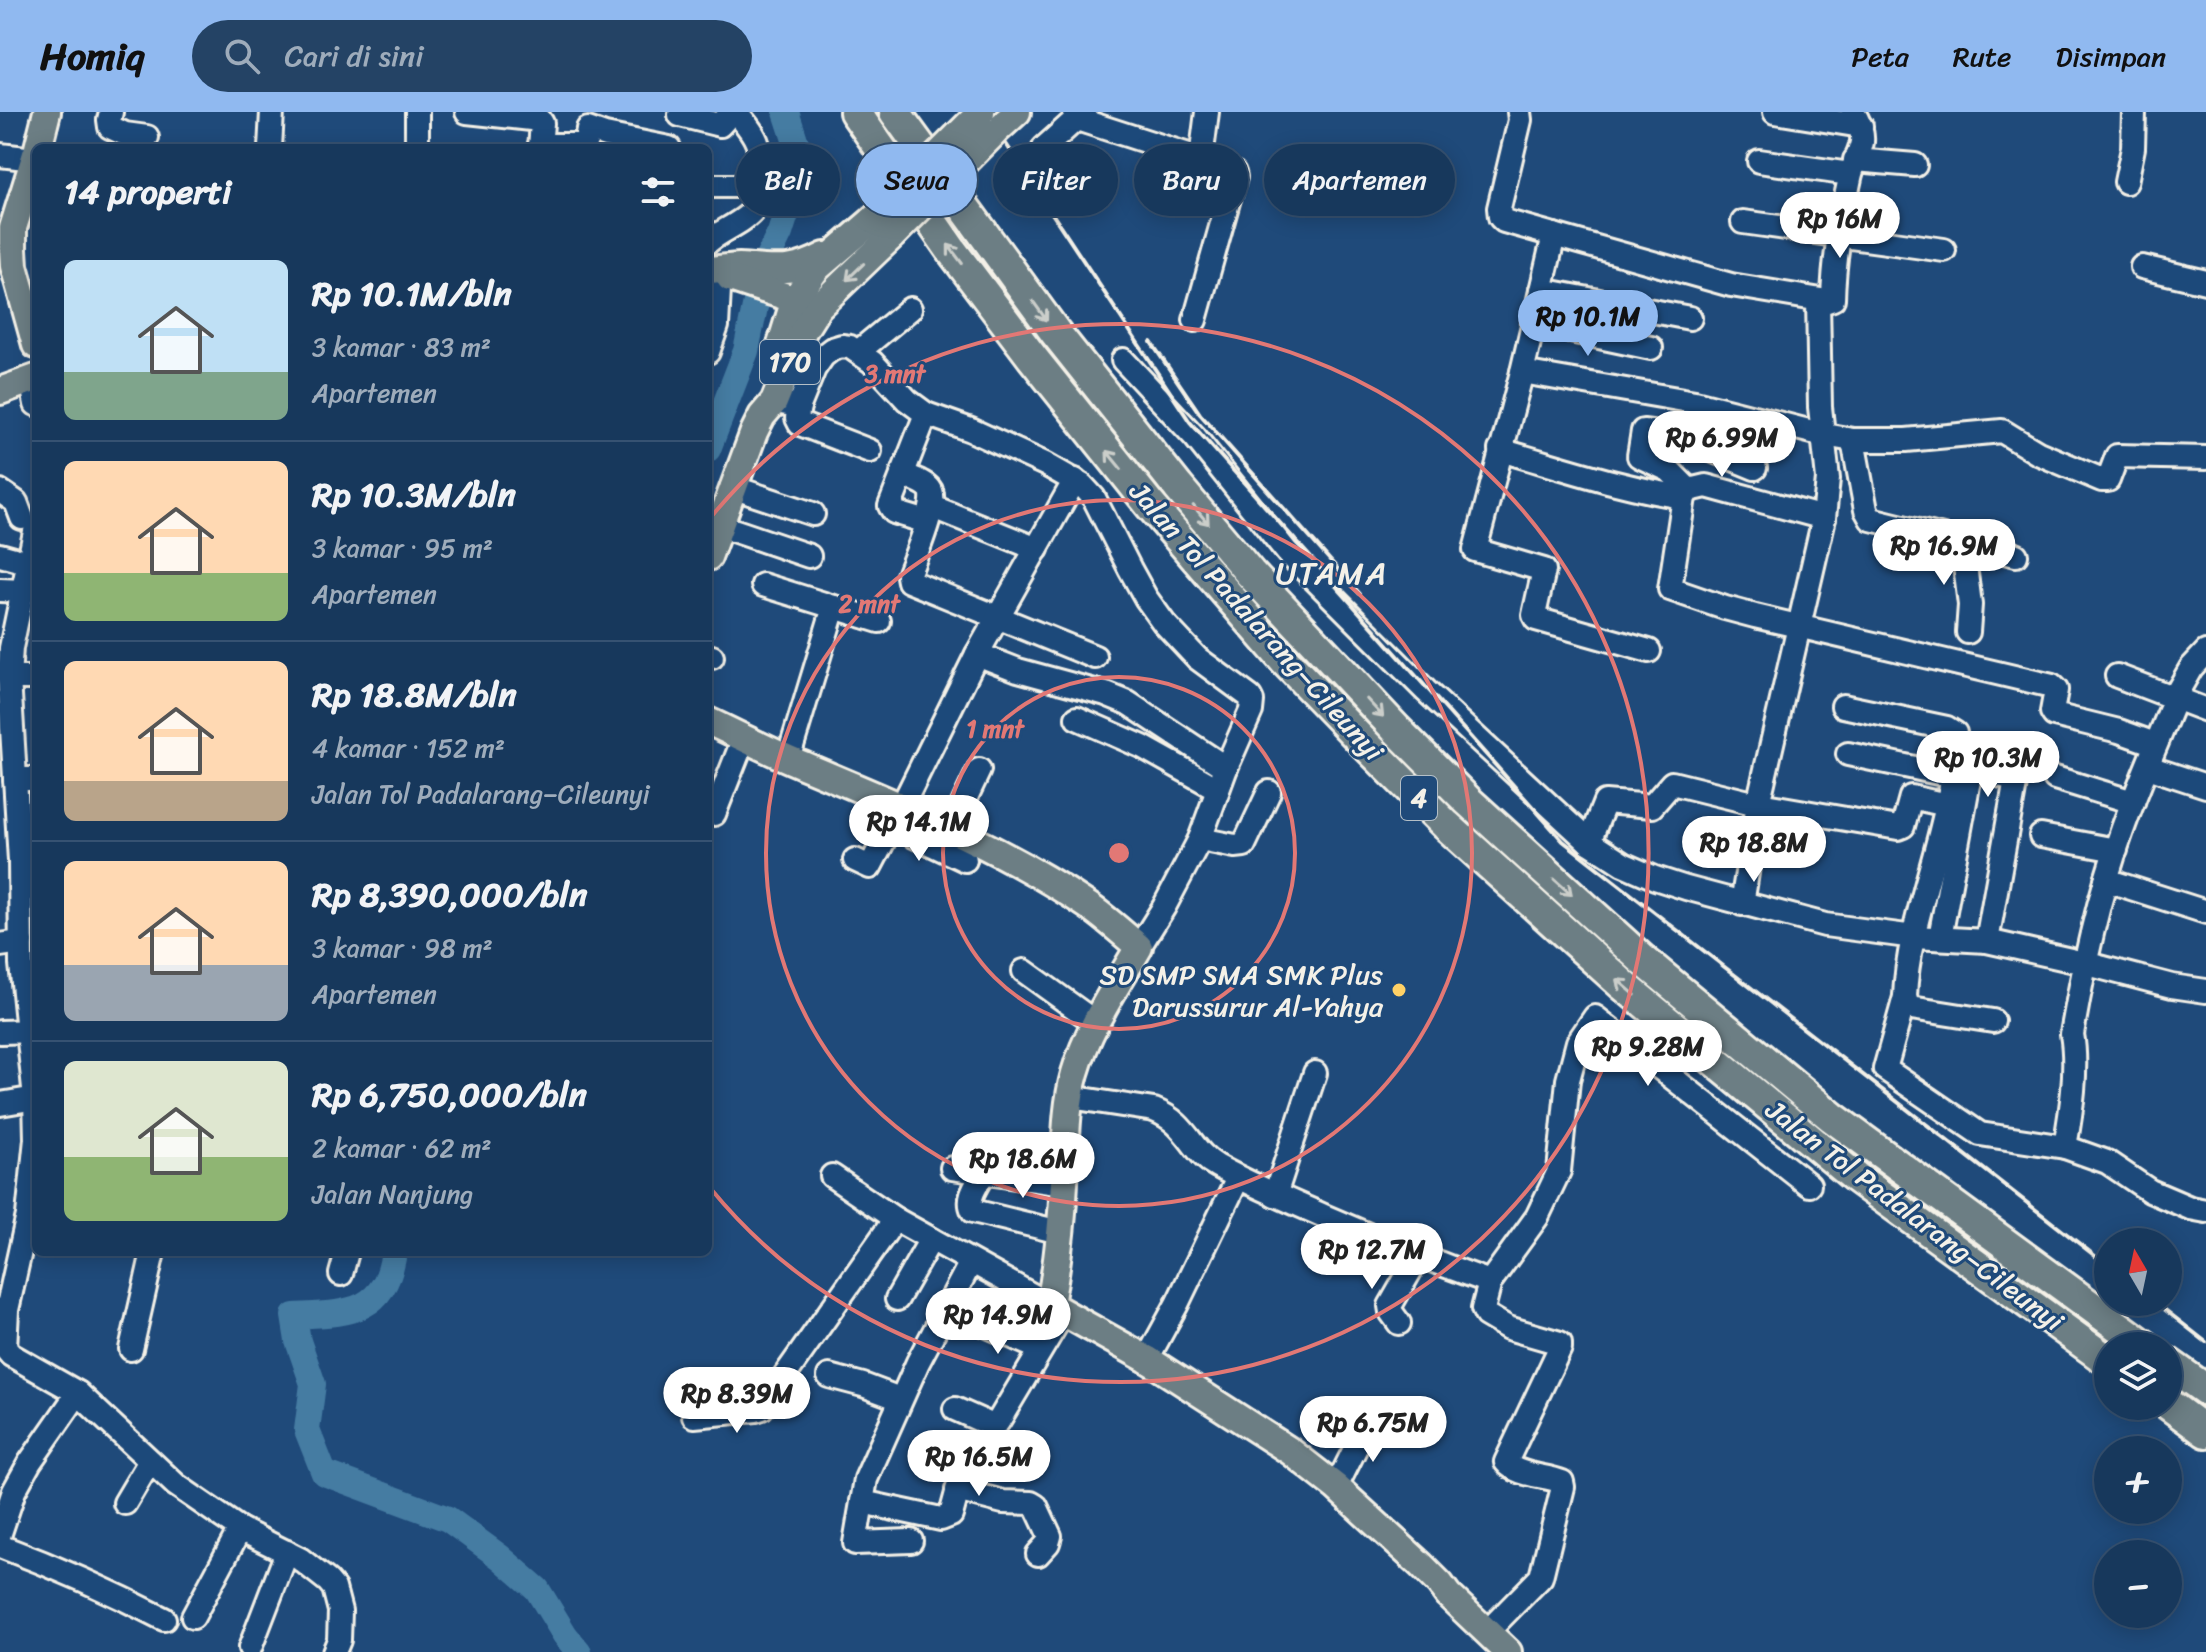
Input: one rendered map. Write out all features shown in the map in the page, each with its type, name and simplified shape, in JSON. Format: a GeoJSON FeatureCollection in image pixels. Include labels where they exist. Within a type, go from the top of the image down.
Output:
{"type":"FeatureCollection","features":[{"type":"Feature","properties":{"kind":"highway","name":"Jalan Tol Padalarang–Cileunyi"},"geometry":{"type":"LineString","coordinates":[[855,112],[943,238],[1032,357],[1151,506],[1284,660],[1375,755],[1469,846],[1623,985],[1705,1053],[1855,1177],[2094,1351]]}},
{"type":"Feature","properties":{"kind":"highway","name":"Jalan Tol Padalarang–Cileunyi"},"geometry":{"type":"LineString","coordinates":[[895,112],[1055,332],[1178,487],[1250,573],[1406,740],[1468,801],[1644,961],[1821,1107],[2126,1332]]}},
{"type":"Feature","properties":{"kind":"highway"},"geometry":{"type":"LineString","coordinates":[[2182,1373],[2206,1390]]}},
{"type":"Feature","properties":{"kind":"highway"},"geometry":{"type":"LineString","coordinates":[[2182,1414],[2206,1432]]}},
{"type":"Feature","properties":{"kind":"main road"},"geometry":{"type":"LineString","coordinates":[[39,144],[47,112]]}},
{"type":"Feature","properties":{"kind":"main road","name":"170"},"geometry":{"type":"LineString","coordinates":[[807,303],[986,119],[1017,112]]}},
{"type":"Feature","properties":{"kind":"main road"},"geometry":{"type":"LineString","coordinates":[[30,192],[13,228],[13,249],[14,266],[32,331]]}},
{"type":"Feature","properties":{"kind":"main road","name":"170"},"geometry":{"type":"LineString","coordinates":[[712,544],[732,487],[778,408],[803,331],[816,269],[839,249],[882,228]]}},
{"type":"Feature","properties":{"kind":"main road"},"geometry":{"type":"LineString","coordinates":[[773,280],[788,270],[839,249]]}},
{"type":"Feature","properties":{"kind":"main road"},"geometry":{"type":"LineString","coordinates":[[724,272],[773,280],[807,303]]}},
{"type":"Feature","properties":{"kind":"main road"},"geometry":{"type":"LineString","coordinates":[[0,391],[32,387]]}},
{"type":"Feature","properties":{"kind":"main road"},"geometry":{"type":"LineString","coordinates":[[712,723],[897,816],[951,829],[1075,897],[1139,947],[1096,1023],[1074,1076],[1067,1124],[1056,1309],[1147,1359],[1290,1451],[1336,1487],[1421,1565],[1508,1652]]}},
{"type":"Feature","properties":{"kind":"street"},"geometry":{"type":"LineString","coordinates":[[111,112],[110,127],[125,134],[147,137]]}},
{"type":"Feature","properties":{"kind":"street"},"geometry":{"type":"LineString","coordinates":[[270,144],[272,112]]}},
{"type":"Feature","properties":{"kind":"street"},"geometry":{"type":"LineString","coordinates":[[417,112],[417,144]]}},
{"type":"Feature","properties":{"kind":"street"},"geometry":{"type":"LineString","coordinates":[[467,112],[536,119],[542,123],[540,144]]}},
{"type":"Feature","properties":{"kind":"street"},"geometry":{"type":"LineString","coordinates":[[678,113],[720,125],[734,112],[753,132],[758,144]]}},
{"type":"Feature","properties":{"kind":"street"},"geometry":{"type":"LineString","coordinates":[[1203,144],[1207,112]]}},
{"type":"Feature","properties":{"kind":"street"},"geometry":{"type":"LineString","coordinates":[[1519,112],[1520,120],[1499,208],[1504,221],[1731,285],[1827,301],[1833,299],[1839,236],[1853,167],[1862,142],[1857,119],[1775,112]]}},
{"type":"Feature","properties":{"kind":"street"},"geometry":{"type":"LineString","coordinates":[[2126,182],[2133,148],[2134,112]]}},
{"type":"Feature","properties":{"kind":"street"},"geometry":{"type":"LineString","coordinates":[[1049,144],[1081,116],[1159,144]]}},
{"type":"Feature","properties":{"kind":"street"},"geometry":{"type":"LineString","coordinates":[[582,144],[598,131],[652,144]]}},
{"type":"Feature","properties":{"kind":"street"},"geometry":{"type":"LineString","coordinates":[[0,155],[32,154]]}},
{"type":"Feature","properties":{"kind":"street"},"geometry":{"type":"LineString","coordinates":[[1759,161],[1853,167],[1915,165]]}},
{"type":"Feature","properties":{"kind":"street"},"geometry":{"type":"LineString","coordinates":[[712,186],[736,186]]}},
{"type":"Feature","properties":{"kind":"street"},"geometry":{"type":"LineString","coordinates":[[712,239],[745,216]]}},
{"type":"Feature","properties":{"kind":"street"},"geometry":{"type":"LineString","coordinates":[[1195,320],[1224,216]]}},
{"type":"Feature","properties":{"kind":"street"},"geometry":{"type":"LineString","coordinates":[[1743,222],[1944,250]]}},
{"type":"Feature","properties":{"kind":"street"},"geometry":{"type":"LineString","coordinates":[[1554,235],[1475,549],[1476,552],[1544,570],[1534,615],[1536,619],[1649,651]]}},
{"type":"Feature","properties":{"kind":"street"},"geometry":{"type":"LineString","coordinates":[[2142,267],[2206,282]]}},
{"type":"Feature","properties":{"kind":"street"},"geometry":{"type":"LineString","coordinates":[[712,340],[717,326],[724,272]]}},
{"type":"Feature","properties":{"kind":"street"},"geometry":{"type":"LineString","coordinates":[[1541,290],[1690,318]]}},
{"type":"Feature","properties":{"kind":"street"},"geometry":{"type":"LineString","coordinates":[[1742,904],[1758,804],[1824,518],[1828,479],[1819,377],[1818,300]]}},
{"type":"Feature","properties":{"kind":"street"},"geometry":{"type":"LineString","coordinates":[[858,352],[910,309]]}},
{"type":"Feature","properties":{"kind":"street"},"geometry":{"type":"LineString","coordinates":[[1533,323],[1651,348]]}},
{"type":"Feature","properties":{"kind":"street"},"geometry":{"type":"LineString","coordinates":[[870,451],[800,424],[797,418],[778,408],[832,349],[842,346],[858,352],[872,362],[907,400],[926,414],[971,430],[1045,464],[1089,490],[1146,598],[1164,623],[1197,658],[1250,697],[1251,711],[1200,839],[1139,947]]}},
{"type":"Feature","properties":{"kind":"street"},"geometry":{"type":"LineString","coordinates":[[1123,360],[1195,437],[1287,552],[1426,691],[1589,842],[1623,864],[1655,878],[1825,925],[1914,937],[1987,941],[2172,986],[2206,991]]}},
{"type":"Feature","properties":{"kind":"street"},"geometry":{"type":"LineString","coordinates":[[1522,372],[1695,402],[1853,440],[1906,440],[1997,430],[2038,453],[2105,480],[2108,480],[2117,456],[2206,458]]}},
{"type":"Feature","properties":{"kind":"street"},"geometry":{"type":"LineString","coordinates":[[926,414],[890,506],[892,510],[930,515],[1037,549]]}},
{"type":"Feature","properties":{"kind":"street"},"geometry":{"type":"LineString","coordinates":[[1755,468],[1675,435],[1643,431],[1639,456],[1666,468],[1686,494],[1671,590],[1725,608],[2052,686],[2056,690],[2054,715],[2119,731],[2155,744]]}},
{"type":"Feature","properties":{"kind":"street"},"geometry":{"type":"LineString","coordinates":[[1853,440],[1866,510],[1871,519],[2016,555]]}},
{"type":"Feature","properties":{"kind":"street"},"geometry":{"type":"LineString","coordinates":[[1500,450],[1606,481],[1686,494],[1706,486],[1824,518]]}},
{"type":"Feature","properties":{"kind":"street"},"geometry":{"type":"LineString","coordinates":[[902,473],[929,488],[933,494],[930,515],[908,576],[909,581],[1095,657]]}},
{"type":"Feature","properties":{"kind":"street"},"geometry":{"type":"LineString","coordinates":[[855,860],[870,867],[977,654],[1075,480]]}},
{"type":"Feature","properties":{"kind":"street"},"geometry":{"type":"LineString","coordinates":[[732,487],[813,514]]}},
{"type":"Feature","properties":{"kind":"street"},"geometry":{"type":"LineString","coordinates":[[0,491],[16,502],[29,523],[29,563],[5,648],[9,678],[6,734],[26,779],[28,890],[10,944],[31,1031],[0,1032]]}},
{"type":"Feature","properties":{"kind":"street"},"geometry":{"type":"LineString","coordinates":[[718,525],[809,556]]}},
{"type":"Feature","properties":{"kind":"street"},"geometry":{"type":"LineString","coordinates":[[1962,542],[1970,605],[1968,632]]}},
{"type":"Feature","properties":{"kind":"street"},"geometry":{"type":"LineString","coordinates":[[0,555],[29,563]]}},
{"type":"Feature","properties":{"kind":"street"},"geometry":{"type":"LineString","coordinates":[[763,585],[879,621]]}},
{"type":"Feature","properties":{"kind":"street"},"geometry":{"type":"LineString","coordinates":[[0,590],[23,591]]}},
{"type":"Feature","properties":{"kind":"street"},"geometry":{"type":"LineString","coordinates":[[788,759],[834,607]]}},
{"type":"Feature","properties":{"kind":"street"},"geometry":{"type":"LineString","coordinates":[[2065,1147],[2072,1085],[2072,1034],[2084,963],[2106,880],[2155,744],[2191,668],[2206,652]]}},
{"type":"Feature","properties":{"kind":"street"},"geometry":{"type":"LineString","coordinates":[[977,654],[1018,670],[1128,703],[1222,778]]}},
{"type":"Feature","properties":{"kind":"street"},"geometry":{"type":"LineString","coordinates":[[2117,676],[2206,710]]}},
{"type":"Feature","properties":{"kind":"street"},"geometry":{"type":"LineString","coordinates":[[9,678],[32,678]]}},
{"type":"Feature","properties":{"kind":"street"},"geometry":{"type":"LineString","coordinates":[[1843,706],[1951,730],[1956,737],[1940,938]]}},
{"type":"Feature","properties":{"kind":"street"},"geometry":{"type":"LineString","coordinates":[[1077,718],[1222,778]]}},
{"type":"Feature","properties":{"kind":"street"},"geometry":{"type":"LineString","coordinates":[[714,814],[744,738]]}},
{"type":"Feature","properties":{"kind":"street"},"geometry":{"type":"LineString","coordinates":[[1848,754],[1953,776]]}},
{"type":"Feature","properties":{"kind":"street"},"geometry":{"type":"LineString","coordinates":[[2148,767],[2206,786]]}},
{"type":"Feature","properties":{"kind":"street"},"geometry":{"type":"LineString","coordinates":[[1987,941],[2016,779],[1971,769],[1951,814],[1914,937],[1905,997],[1885,1069],[1980,1134],[2065,1147],[2107,1162],[2150,1191],[2190,1208],[2206,1211]]}},
{"type":"Feature","properties":{"kind":"street"},"geometry":{"type":"LineString","coordinates":[[951,829],[979,770]]}},
{"type":"Feature","properties":{"kind":"street"},"geometry":{"type":"LineString","coordinates":[[2055,778],[2133,802]]}},
{"type":"Feature","properties":{"kind":"street"},"geometry":{"type":"LineString","coordinates":[[1589,842],[1605,802],[1652,806],[1672,783],[1758,804],[1898,828],[1904,825],[1911,797],[1951,814]]}},
{"type":"Feature","properties":{"kind":"street"},"geometry":{"type":"LineString","coordinates":[[1200,839],[1244,845],[1269,792]]}},
{"type":"Feature","properties":{"kind":"street"},"geometry":{"type":"LineString","coordinates":[[897,816],[965,860]]}},
{"type":"Feature","properties":{"kind":"street"},"geometry":{"type":"LineString","coordinates":[[2041,836],[2116,850]]}},
{"type":"Feature","properties":{"kind":"street"},"geometry":{"type":"LineString","coordinates":[[2106,880],[2206,912]]}},
{"type":"Feature","properties":{"kind":"street"},"geometry":{"type":"LineString","coordinates":[[1024,971],[1096,1023]]}},
{"type":"Feature","properties":{"kind":"street"},"geometry":{"type":"LineString","coordinates":[[1905,997],[1911,1008],[1993,1021]]}},
{"type":"Feature","properties":{"kind":"street"},"geometry":{"type":"LineString","coordinates":[[1487,1632],[1541,1577],[1563,1487],[1562,1482],[1517,1470],[1506,1462],[1560,1345],[1556,1340],[1508,1328],[1486,1315],[1483,1309],[1490,1282],[1537,1217],[1559,1171],[1568,1080],[1578,1042],[1595,1017],[1809,1185]]}},
{"type":"Feature","properties":{"kind":"street"},"geometry":{"type":"LineString","coordinates":[[1275,1195],[1315,1073]]}},
{"type":"Feature","properties":{"kind":"street"},"geometry":{"type":"LineString","coordinates":[[1070,1097],[1154,1110],[1181,1127],[1209,1162],[1238,1178],[1418,1257],[1490,1282]]}},
{"type":"Feature","properties":{"kind":"street"},"geometry":{"type":"LineString","coordinates":[[0,1104],[32,1099]]}},
{"type":"Feature","properties":{"kind":"street"},"geometry":{"type":"LineString","coordinates":[[952,1168],[1064,1184]]}},
{"type":"Feature","properties":{"kind":"street"},"geometry":{"type":"LineString","coordinates":[[983,1174],[971,1198],[973,1211],[1060,1232]]}},
{"type":"Feature","properties":{"kind":"street"},"geometry":{"type":"LineString","coordinates":[[832,1176],[895,1219],[1056,1309],[1026,1376],[994,1425],[955,1409]]}},
{"type":"Feature","properties":{"kind":"street"},"geometry":{"type":"LineString","coordinates":[[1147,1359],[1238,1178]]}},
{"type":"Feature","properties":{"kind":"street"},"geometry":{"type":"LineString","coordinates":[[32,1215],[4,1312],[7,1352],[78,1393],[176,1485],[240,1529],[317,1571],[334,1588],[340,1611],[339,1640],[334,1652]]}},
{"type":"Feature","properties":{"kind":"street"},"geometry":{"type":"LineString","coordinates":[[694,1416],[762,1408],[895,1219]]}},
{"type":"Feature","properties":{"kind":"street"},"geometry":{"type":"LineString","coordinates":[[897,1299],[931,1239]]}},
{"type":"Feature","properties":{"kind":"street"},"geometry":{"type":"LineString","coordinates":[[131,1349],[152,1256]]}},
{"type":"Feature","properties":{"kind":"street"},"geometry":{"type":"LineString","coordinates":[[1399,1323],[1390,1306],[1418,1257]]}},
{"type":"Feature","properties":{"kind":"street"},"geometry":{"type":"LineString","coordinates":[[911,1541],[855,1543],[866,1479],[900,1399],[971,1262]]}},
{"type":"Feature","properties":{"kind":"street"},"geometry":{"type":"LineString","coordinates":[[974,1320],[1040,1349]]}},
{"type":"Feature","properties":{"kind":"street"},"geometry":{"type":"LineString","coordinates":[[829,1376],[900,1399]]}},
{"type":"Feature","properties":{"kind":"street"},"geometry":{"type":"LineString","coordinates":[[0,1533],[14,1491],[30,1462],[78,1393]]}},
{"type":"Feature","properties":{"kind":"street"},"geometry":{"type":"LineString","coordinates":[[1336,1487],[1365,1429]]}},
{"type":"Feature","properties":{"kind":"street"},"geometry":{"type":"LineString","coordinates":[[862,1502],[941,1519],[951,1515],[964,1467],[976,1456]]}},
{"type":"Feature","properties":{"kind":"street"},"geometry":{"type":"LineString","coordinates":[[125,1503],[150,1461]]}},
{"type":"Feature","properties":{"kind":"street"},"geometry":{"type":"LineString","coordinates":[[957,1490],[1003,1502],[1036,1506],[1050,1539],[1038,1554]]}},
{"type":"Feature","properties":{"kind":"street"},"geometry":{"type":"LineString","coordinates":[[193,1617],[240,1529]]}},
{"type":"Feature","properties":{"kind":"street"},"geometry":{"type":"LineString","coordinates":[[0,1546],[64,1570],[164,1619]]}},
{"type":"Feature","properties":{"kind":"street"},"geometry":{"type":"LineString","coordinates":[[250,1648],[287,1552]]}},
{"type":"Feature","properties":{"kind":"waterway"},"geometry":{"type":"LineString","coordinates":[[712,439],[746,351],[763,268],[780,233],[794,189],[799,152],[786,112]]}},
{"type":"Feature","properties":{"kind":"waterway"},"geometry":{"type":"LineString","coordinates":[[393,1256],[382,1288],[372,1299],[347,1311],[294,1316],[298,1341],[313,1384],[307,1430],[324,1473],[448,1519],[537,1589],[579,1652]]}},
{"type":"Feature","properties":{"kind":"railway"},"geometry":{"type":"LineString","coordinates":[[985,112],[1190,422],[1563,841],[2094,1255]]}},
{"type":"Feature","properties":{"kind":"railway"},"geometry":{"type":"LineString","coordinates":[[1151,342],[1200,414],[1360,594]]}},
{"type":"Feature","properties":{"kind":"railway"},"geometry":{"type":"LineString","coordinates":[[2173,1316],[2206,1342]]}},
{"type":"Feature","properties":{"kind":"place","name":"SD SMP SMA SMK Plus Darussurur Al-Yahya"},"geometry":{"type":"Point","coordinates":[1399,990]}},
{"type":"Feature","properties":{"kind":"district","name":"UTAMA"},"geometry":{"type":"Point","coordinates":[1332,573]}}]}
